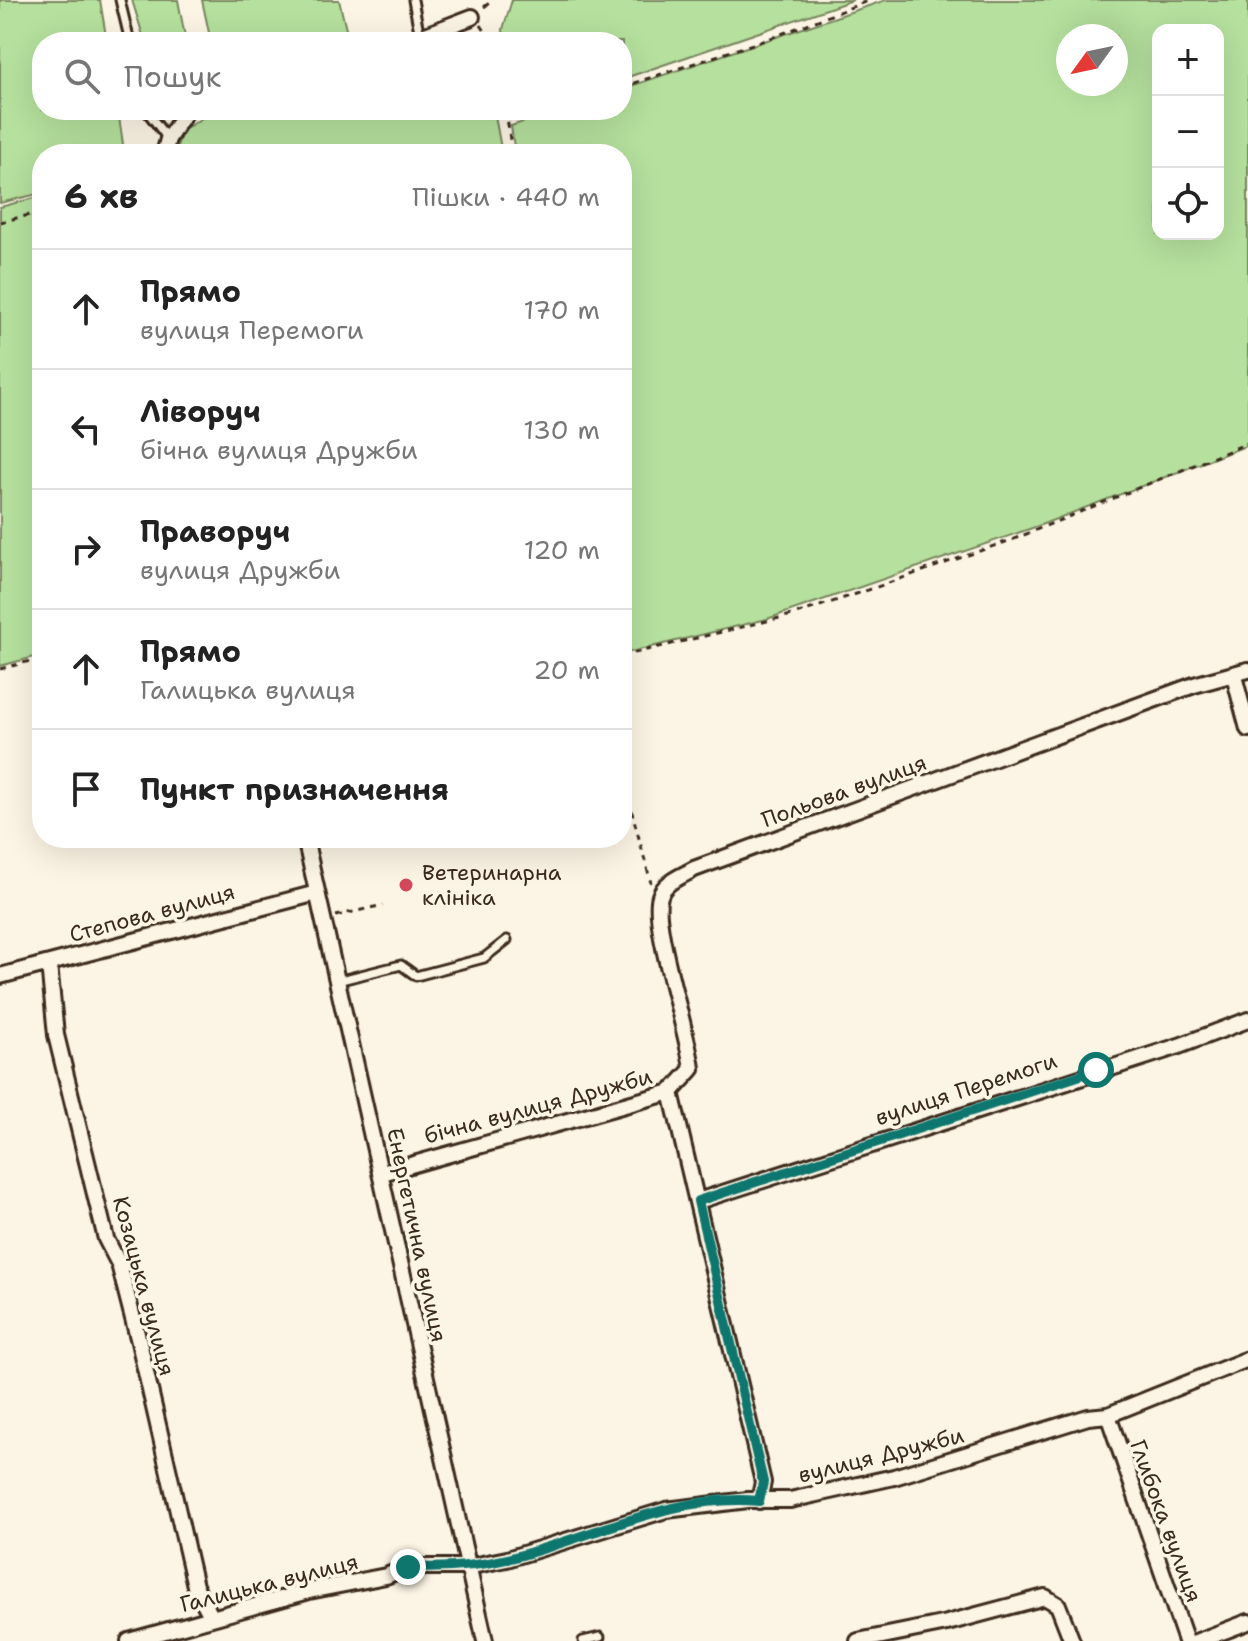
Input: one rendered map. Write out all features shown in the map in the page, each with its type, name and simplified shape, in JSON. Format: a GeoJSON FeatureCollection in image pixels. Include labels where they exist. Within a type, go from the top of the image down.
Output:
{"type":"FeatureCollection","features":[{"type":"Feature","properties":{"kind":"street"},"geometry":{"type":"LineString","coordinates":[[432,32],[472,17]]}},
{"type":"Feature","properties":{"kind":"street"},"geometry":{"type":"LineString","coordinates":[[167,144],[180,120]]}},
{"type":"Feature","properties":{"kind":"street"},"geometry":{"type":"LineString","coordinates":[[1241,673],[1248,729]]}},
{"type":"Feature","properties":{"kind":"street","name":"Польова вулиця"},"geometry":{"type":"LineString","coordinates":[[660,896],[670,882],[694,869],[1194,685],[1241,673]]}},
{"type":"Feature","properties":{"kind":"street","name":"Енергетична вулиця"},"geometry":{"type":"LineString","coordinates":[[307,848],[485,1641]]}},
{"type":"Feature","properties":{"kind":"street","name":"Степова вулиця"},"geometry":{"type":"LineString","coordinates":[[0,976],[317,893]]}},
{"type":"Feature","properties":{"kind":"street"},"geometry":{"type":"LineString","coordinates":[[660,896],[660,929],[690,1043],[692,1069],[671,1092]]}},
{"type":"Feature","properties":{"kind":"street","name":"Козацька вулиця"},"geometry":{"type":"LineString","coordinates":[[49,964],[56,1035],[106,1239],[119,1264],[195,1586],[211,1616]]}},
{"type":"Feature","properties":{"kind":"street","name":"вулиця Перемоги"},"geometry":{"type":"LineString","coordinates":[[698,1201],[1179,1046],[1248,1020]]}},
{"type":"Feature","properties":{"kind":"street","name":"бічна вулиця Дружби"},"geometry":{"type":"LineString","coordinates":[[382,1173],[671,1092],[763,1482],[759,1501]]}},
{"type":"Feature","properties":{"kind":"street","name":"вулиця Дружби"},"geometry":{"type":"LineString","coordinates":[[467,1567],[507,1559],[666,1510],[790,1500],[894,1477],[1088,1417],[1108,1415],[1248,1359]]}},
{"type":"Feature","properties":{"kind":"street","name":"Глибока вулиця"},"geometry":{"type":"LineString","coordinates":[[1108,1415],[1186,1641]]}},
{"type":"Feature","properties":{"kind":"street","name":"Галицька вулиця"},"geometry":{"type":"LineString","coordinates":[[129,1641],[211,1616],[386,1576],[408,1567],[467,1567]]}},
{"type":"Feature","properties":{"kind":"street"},"geometry":{"type":"LineString","coordinates":[[858,1641],[947,1623],[1045,1597],[1058,1605],[1072,1641]]}},
{"type":"Feature","properties":{"kind":"street"},"geometry":{"type":"LineString","coordinates":[[1198,1641],[1248,1622]]}},
{"type":"Feature","properties":{"kind":"lane"},"geometry":{"type":"LineString","coordinates":[[120,0],[128,32]]}},
{"type":"Feature","properties":{"kind":"lane"},"geometry":{"type":"LineString","coordinates":[[413,0],[413,32]]}},
{"type":"Feature","properties":{"kind":"lane"},"geometry":{"type":"LineString","coordinates":[[154,120],[168,139]]}},
{"type":"Feature","properties":{"kind":"lane"},"geometry":{"type":"LineString","coordinates":[[337,981],[401,965],[416,976],[484,958],[507,940]]}},
{"type":"Feature","properties":{"kind":"lane"},"geometry":{"type":"LineString","coordinates":[[583,1641],[600,1637]]}},
{"type":"Feature","properties":{"kind":"path"},"geometry":{"type":"LineString","coordinates":[[632,84],[768,39],[870,0]]}},
{"type":"Feature","properties":{"kind":"path"},"geometry":{"type":"LineString","coordinates":[[507,120],[511,144]]}},
{"type":"Feature","properties":{"kind":"path"},"geometry":{"type":"LineString","coordinates":[[0,222],[32,214]]}},
{"type":"Feature","properties":{"kind":"path"},"geometry":{"type":"LineString","coordinates":[[632,654],[796,614],[874,588],[1014,539],[1248,443]]}},
{"type":"Feature","properties":{"kind":"path"},"geometry":{"type":"LineString","coordinates":[[0,669],[32,661]]}},
{"type":"Feature","properties":{"kind":"path"},"geometry":{"type":"LineString","coordinates":[[632,818],[641,857],[653,888],[660,896]]}},
{"type":"Feature","properties":{"kind":"path"},"geometry":{"type":"LineString","coordinates":[[322,919],[383,905]]}},
{"type":"Feature","properties":{"kind":"green space"},"geometry":{"type":"Polygon","coordinates":[[[0,0],[100,0],[105,32],[32,32],[32,120],[119,120],[123,144],[32,144],[32,195],[0,203],[0,0]]]}},
{"type":"Feature","properties":{"kind":"green space"},"geometry":{"type":"Polygon","coordinates":[[[132,0],[178,0],[184,32],[142,32],[132,0]]]}},
{"type":"Feature","properties":{"kind":"green space"},"geometry":{"type":"Polygon","coordinates":[[[202,0],[339,0],[347,32],[209,32],[202,0]]]}},
{"type":"Feature","properties":{"kind":"green space"},"geometry":{"type":"Polygon","coordinates":[[[512,0],[853,0],[632,76],[632,32],[503,32],[512,0]]]}},
{"type":"Feature","properties":{"kind":"green space"},"geometry":{"type":"Polygon","coordinates":[[[886,0],[1248,0],[1248,445],[1038,526],[767,619],[632,652],[632,144],[514,144],[511,126],[529,120],[632,120],[632,86],[886,0]]]}},
{"type":"Feature","properties":{"kind":"green space"},"geometry":{"type":"Polygon","coordinates":[[[199,120],[496,120],[500,144],[178,144],[183,130],[199,120]]]}},
{"type":"Feature","properties":{"kind":"green space"},"geometry":{"type":"Polygon","coordinates":[[[32,199],[32,658],[0,666],[0,207],[32,199]]]}},
{"type":"Feature","properties":{"kind":"place","name":"Ветеринарна клініка"},"geometry":{"type":"Point","coordinates":[406,885]}},
{"type":"Feature","properties":{"kind":"route"},"geometry":{"type":"LineString","coordinates":[[408,1567],[467,1567],[507,1559],[666,1510],[759,1501],[763,1482],[698,1201],[1096,1070]]}}]}
